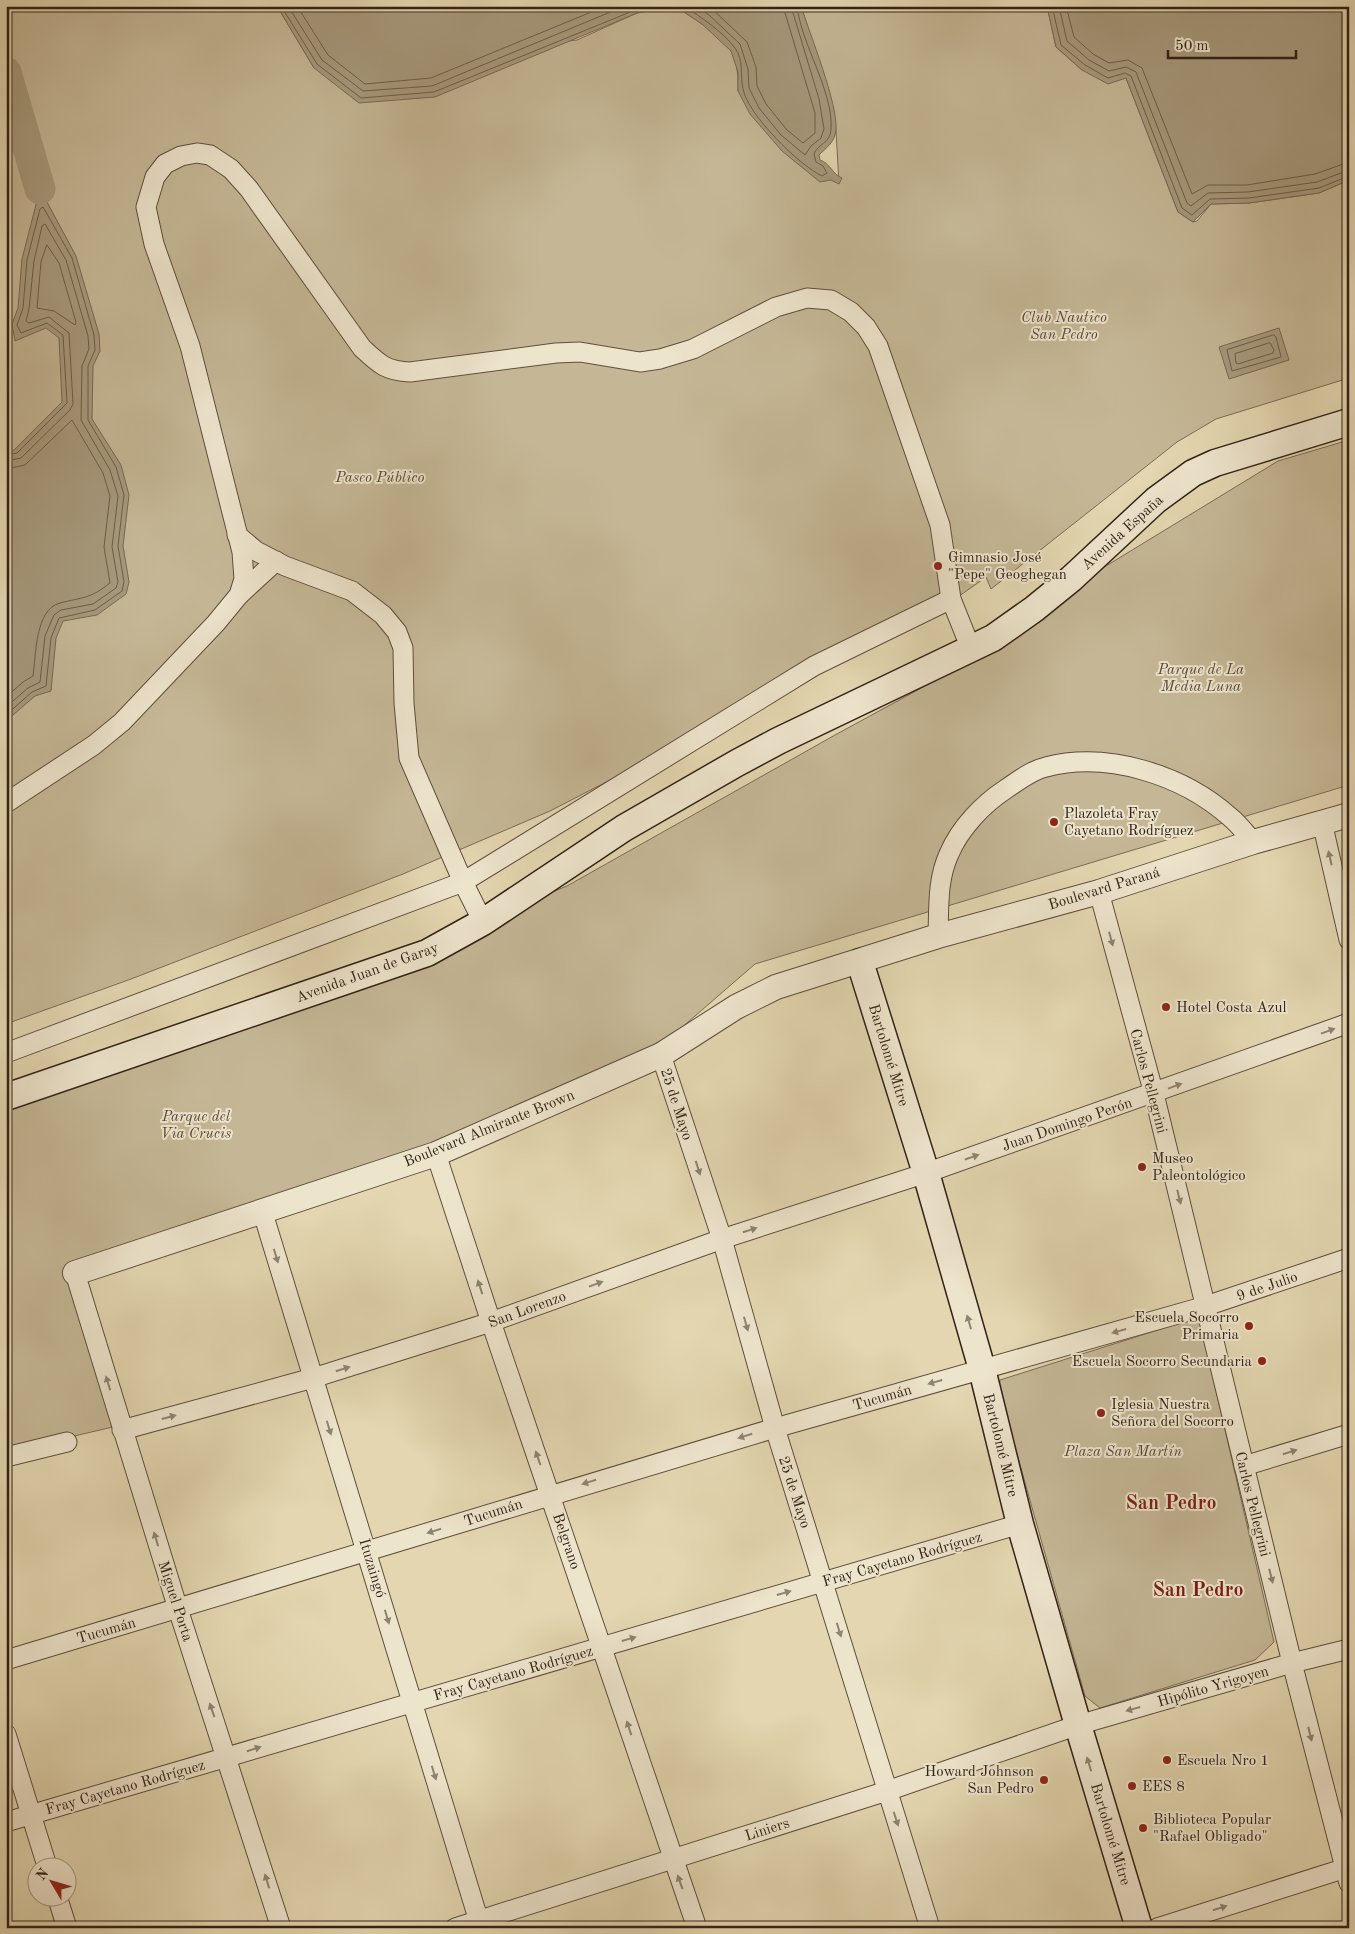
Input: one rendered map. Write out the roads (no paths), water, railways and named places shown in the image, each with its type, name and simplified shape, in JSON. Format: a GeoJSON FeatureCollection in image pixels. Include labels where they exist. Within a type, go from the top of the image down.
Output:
{"type":"FeatureCollection","features":[{"type":"Feature","properties":{"kind":"main road","name":"Avenida España"},"geometry":{"type":"LineString","coordinates":[[778,741],[993,638],[1034,609],[1071,579],[1156,500],[1193,473],[1215,463],[1349,422]]}},
{"type":"Feature","properties":{"kind":"main road","name":"Avenida Juan de Garay"},"geometry":{"type":"LineString","coordinates":[[6,1098],[427,953],[483,922],[624,828],[778,741]]}},
{"type":"Feature","properties":{"kind":"main road","name":"Bartolomé Mitre"},"geometry":{"type":"LineString","coordinates":[[860,962],[926,1173],[982,1369],[1020,1524],[1139,1928]]}},
{"type":"Feature","properties":{"kind":"street"},"geometry":{"type":"LineString","coordinates":[[239,595],[244,579],[237,535],[190,346],[154,244],[146,207],[155,177],[165,164],[181,156],[198,153],[210,155],[231,169],[249,189],[362,348],[379,364],[392,371],[410,372],[556,353],[580,352],[640,362],[692,349],[776,307],[807,298],[831,300],[851,312],[866,327],[878,346],[937,516],[951,599],[971,648]]}},
{"type":"Feature","properties":{"kind":"street"},"geometry":{"type":"LineString","coordinates":[[237,535],[256,551],[276,561],[352,591],[383,615],[397,632],[402,648],[409,758],[462,882],[483,922]]}},
{"type":"Feature","properties":{"kind":"street"},"geometry":{"type":"LineString","coordinates":[[6,803],[94,745],[122,722],[239,595],[276,561]]}},
{"type":"Feature","properties":{"kind":"street"},"geometry":{"type":"LineString","coordinates":[[6,1053],[462,882],[814,666],[951,599]]}},
{"type":"Feature","properties":{"kind":"street"},"geometry":{"type":"LineString","coordinates":[[938,936],[940,882],[949,853],[968,823],[993,797],[1017,781],[1044,767],[1081,761],[1111,762],[1159,775],[1206,799],[1231,817],[1254,842]]}},
{"type":"Feature","properties":{"kind":"street","name":"Boulevard Paraná"},"geometry":{"type":"LineString","coordinates":[[860,962],[938,936],[1099,892],[1254,842],[1349,814]]}},
{"type":"Feature","properties":{"kind":"street"},"geometry":{"type":"LineString","coordinates":[[1322,822],[1349,940]]}},
{"type":"Feature","properties":{"kind":"street","name":"Carlos Pellegrini"},"geometry":{"type":"LineString","coordinates":[[1099,892],[1154,1094],[1206,1306],[1220,1373],[1292,1663],[1347,1873]]}},
{"type":"Feature","properties":{"kind":"street","name":"Boulevard Almirante Brown"},"geometry":{"type":"LineString","coordinates":[[75,1273],[436,1154],[661,1056],[736,1007],[767,991],[860,962]]}},
{"type":"Feature","properties":{"kind":"street","name":"Juan Domingo Perón"},"geometry":{"type":"LineString","coordinates":[[926,1173],[1154,1094],[1349,1023]]}},
{"type":"Feature","properties":{"kind":"street","name":"25 de Mayo"},"geometry":{"type":"LineString","coordinates":[[661,1056],[722,1238],[775,1428],[930,1928]]}},
{"type":"Feature","properties":{"kind":"street","name":"Belgrano"},"geometry":{"type":"LineString","coordinates":[[436,1154],[672,1860],[697,1928]]}},
{"type":"Feature","properties":{"kind":"street","name":"San Lorenzo"},"geometry":{"type":"LineString","coordinates":[[122,1430],[313,1378],[491,1322],[722,1238],[926,1173]]}},
{"type":"Feature","properties":{"kind":"street","name":"Ituzaingó"},"geometry":{"type":"LineString","coordinates":[[262,1210],[368,1552],[480,1924]]}},
{"type":"Feature","properties":{"kind":"street","name":"9 de Julio"},"geometry":{"type":"LineString","coordinates":[[982,1369],[1206,1306],[1349,1258]]}},
{"type":"Feature","properties":{"kind":"street","name":"Miguel Porta"},"geometry":{"type":"LineString","coordinates":[[75,1273],[178,1609],[228,1757],[281,1928]]}},
{"type":"Feature","properties":{"kind":"street","name":"Tucumán"},"geometry":{"type":"LineString","coordinates":[[6,1660],[368,1552],[551,1494],[982,1369]]}},
{"type":"Feature","properties":{"kind":"street"},"geometry":{"type":"LineString","coordinates":[[1244,1466],[1349,1434]]}},
{"type":"Feature","properties":{"kind":"street"},"geometry":{"type":"LineString","coordinates":[[6,1457],[67,1442]]}},
{"type":"Feature","properties":{"kind":"street","name":"Fray Cayetano Rodríguez"},"geometry":{"type":"LineString","coordinates":[[6,1822],[1020,1524]]}},
{"type":"Feature","properties":{"kind":"street","name":"Hipólito Yrigoyen"},"geometry":{"type":"LineString","coordinates":[[1078,1725],[1292,1663],[1349,1649]]}},
{"type":"Feature","properties":{"kind":"street","name":"Liniers"},"geometry":{"type":"LineString","coordinates":[[455,1928],[480,1924],[887,1791],[1078,1725]]}},
{"type":"Feature","properties":{"kind":"street"},"geometry":{"type":"LineString","coordinates":[[6,1734],[44,1856]]}},
{"type":"Feature","properties":{"kind":"street"},"geometry":{"type":"LineString","coordinates":[[1157,1928],[1347,1873]]}},
{"type":"Feature","properties":{"kind":"street"},"geometry":{"type":"LineString","coordinates":[[60,1906],[67,1928]]}},
{"type":"Feature","properties":{"kind":"water"},"geometry":{"type":"Polygon","coordinates":[[[277,6],[669,6],[637,13],[435,97],[359,103],[314,68],[277,6]]]}},
{"type":"Feature","properties":{"kind":"water"},"geometry":{"type":"Polygon","coordinates":[[[675,6],[801,6],[823,69],[833,103],[835,118],[836,130],[834,138],[819,155],[820,160],[842,178],[839,184],[831,180],[820,182],[782,151],[750,114],[738,91],[738,72],[731,51],[702,24],[675,6]]]}},
{"type":"Feature","properties":{"kind":"water"},"geometry":{"type":"Polygon","coordinates":[[[1047,6],[1349,6],[1349,180],[1319,193],[1249,203],[1211,204],[1193,222],[1178,212],[1126,78],[1108,84],[1082,70],[1056,47],[1047,6]]]}},
{"type":"Feature","properties":{"kind":"water"},"geometry":{"type":"Polygon","coordinates":[[[40,189],[76,256],[99,334],[100,351],[93,366],[92,419],[121,465],[129,495],[123,546],[129,582],[126,594],[97,615],[63,621],[56,638],[51,691],[35,696],[6,721],[6,450],[14,450],[62,402],[59,338],[46,328],[15,341],[12,324],[18,308],[22,259],[40,189]]]}},
{"type":"Feature","properties":{"kind":"water"},"geometry":{"type":"Polygon","coordinates":[[[1279,328],[1289,360],[1229,379],[1219,347],[1279,328]]]}},
{"type":"Feature","properties":{"kind":"waterway"},"geometry":{"type":"LineString","coordinates":[[6,72],[40,189]]}},
{"type":"Feature","properties":{"kind":"place","name":"Gimnasio José \"Pepe\" Geoghegan"},"geometry":{"type":"Point","coordinates":[938,566]}},
{"type":"Feature","properties":{"kind":"place","name":"Plazoleta Fray Cayetano Rodríguez"},"geometry":{"type":"Point","coordinates":[1054,822]}},
{"type":"Feature","properties":{"kind":"place","name":"Hotel Costa Azul"},"geometry":{"type":"Point","coordinates":[1166,1007]}},
{"type":"Feature","properties":{"kind":"place","name":"Museo Paleontológico"},"geometry":{"type":"Point","coordinates":[1142,1167]}},
{"type":"Feature","properties":{"kind":"place","name":"Escuela Socorro Primaria"},"geometry":{"type":"Point","coordinates":[1249,1326]}},
{"type":"Feature","properties":{"kind":"place","name":"Escuela Socorro Secundaria"},"geometry":{"type":"Point","coordinates":[1262,1361]}},
{"type":"Feature","properties":{"kind":"place","name":"Iglesia Nuestra Señora del Socorro"},"geometry":{"type":"Point","coordinates":[1101,1413]}},
{"type":"Feature","properties":{"kind":"place","name":"Escuela Nro 1"},"geometry":{"type":"Point","coordinates":[1167,1760]}},
{"type":"Feature","properties":{"kind":"place","name":"Howard Johnson San Pedro"},"geometry":{"type":"Point","coordinates":[1044,1780]}},
{"type":"Feature","properties":{"kind":"place","name":"EES 8"},"geometry":{"type":"Point","coordinates":[1132,1786]}},
{"type":"Feature","properties":{"kind":"place","name":"Biblioteca Popular \"Rafael Obligado\""},"geometry":{"type":"Point","coordinates":[1143,1828]}},
{"type":"Feature","properties":{"kind":"district","name":"San Pedro"},"geometry":{"type":"Point","coordinates":[1171,1502]}},
{"type":"Feature","properties":{"kind":"district","name":"San Pedro"},"geometry":{"type":"Point","coordinates":[1198,1589]}},
{"type":"Feature","properties":{"kind":"park label","name":"Club Nautico San Pedro"},"geometry":{"type":"Point","coordinates":[1064,326]}},
{"type":"Feature","properties":{"kind":"park label","name":"Paseo Público"},"geometry":{"type":"Point","coordinates":[380,477]}},
{"type":"Feature","properties":{"kind":"park label","name":"Parque de La Media Luna"},"geometry":{"type":"Point","coordinates":[1201,678]}},
{"type":"Feature","properties":{"kind":"park label","name":"Parque del Via Crucis"},"geometry":{"type":"Point","coordinates":[196,1124]}},
{"type":"Feature","properties":{"kind":"park label","name":"Plaza San Martín"},"geometry":{"type":"Point","coordinates":[1123,1451]}}]}
